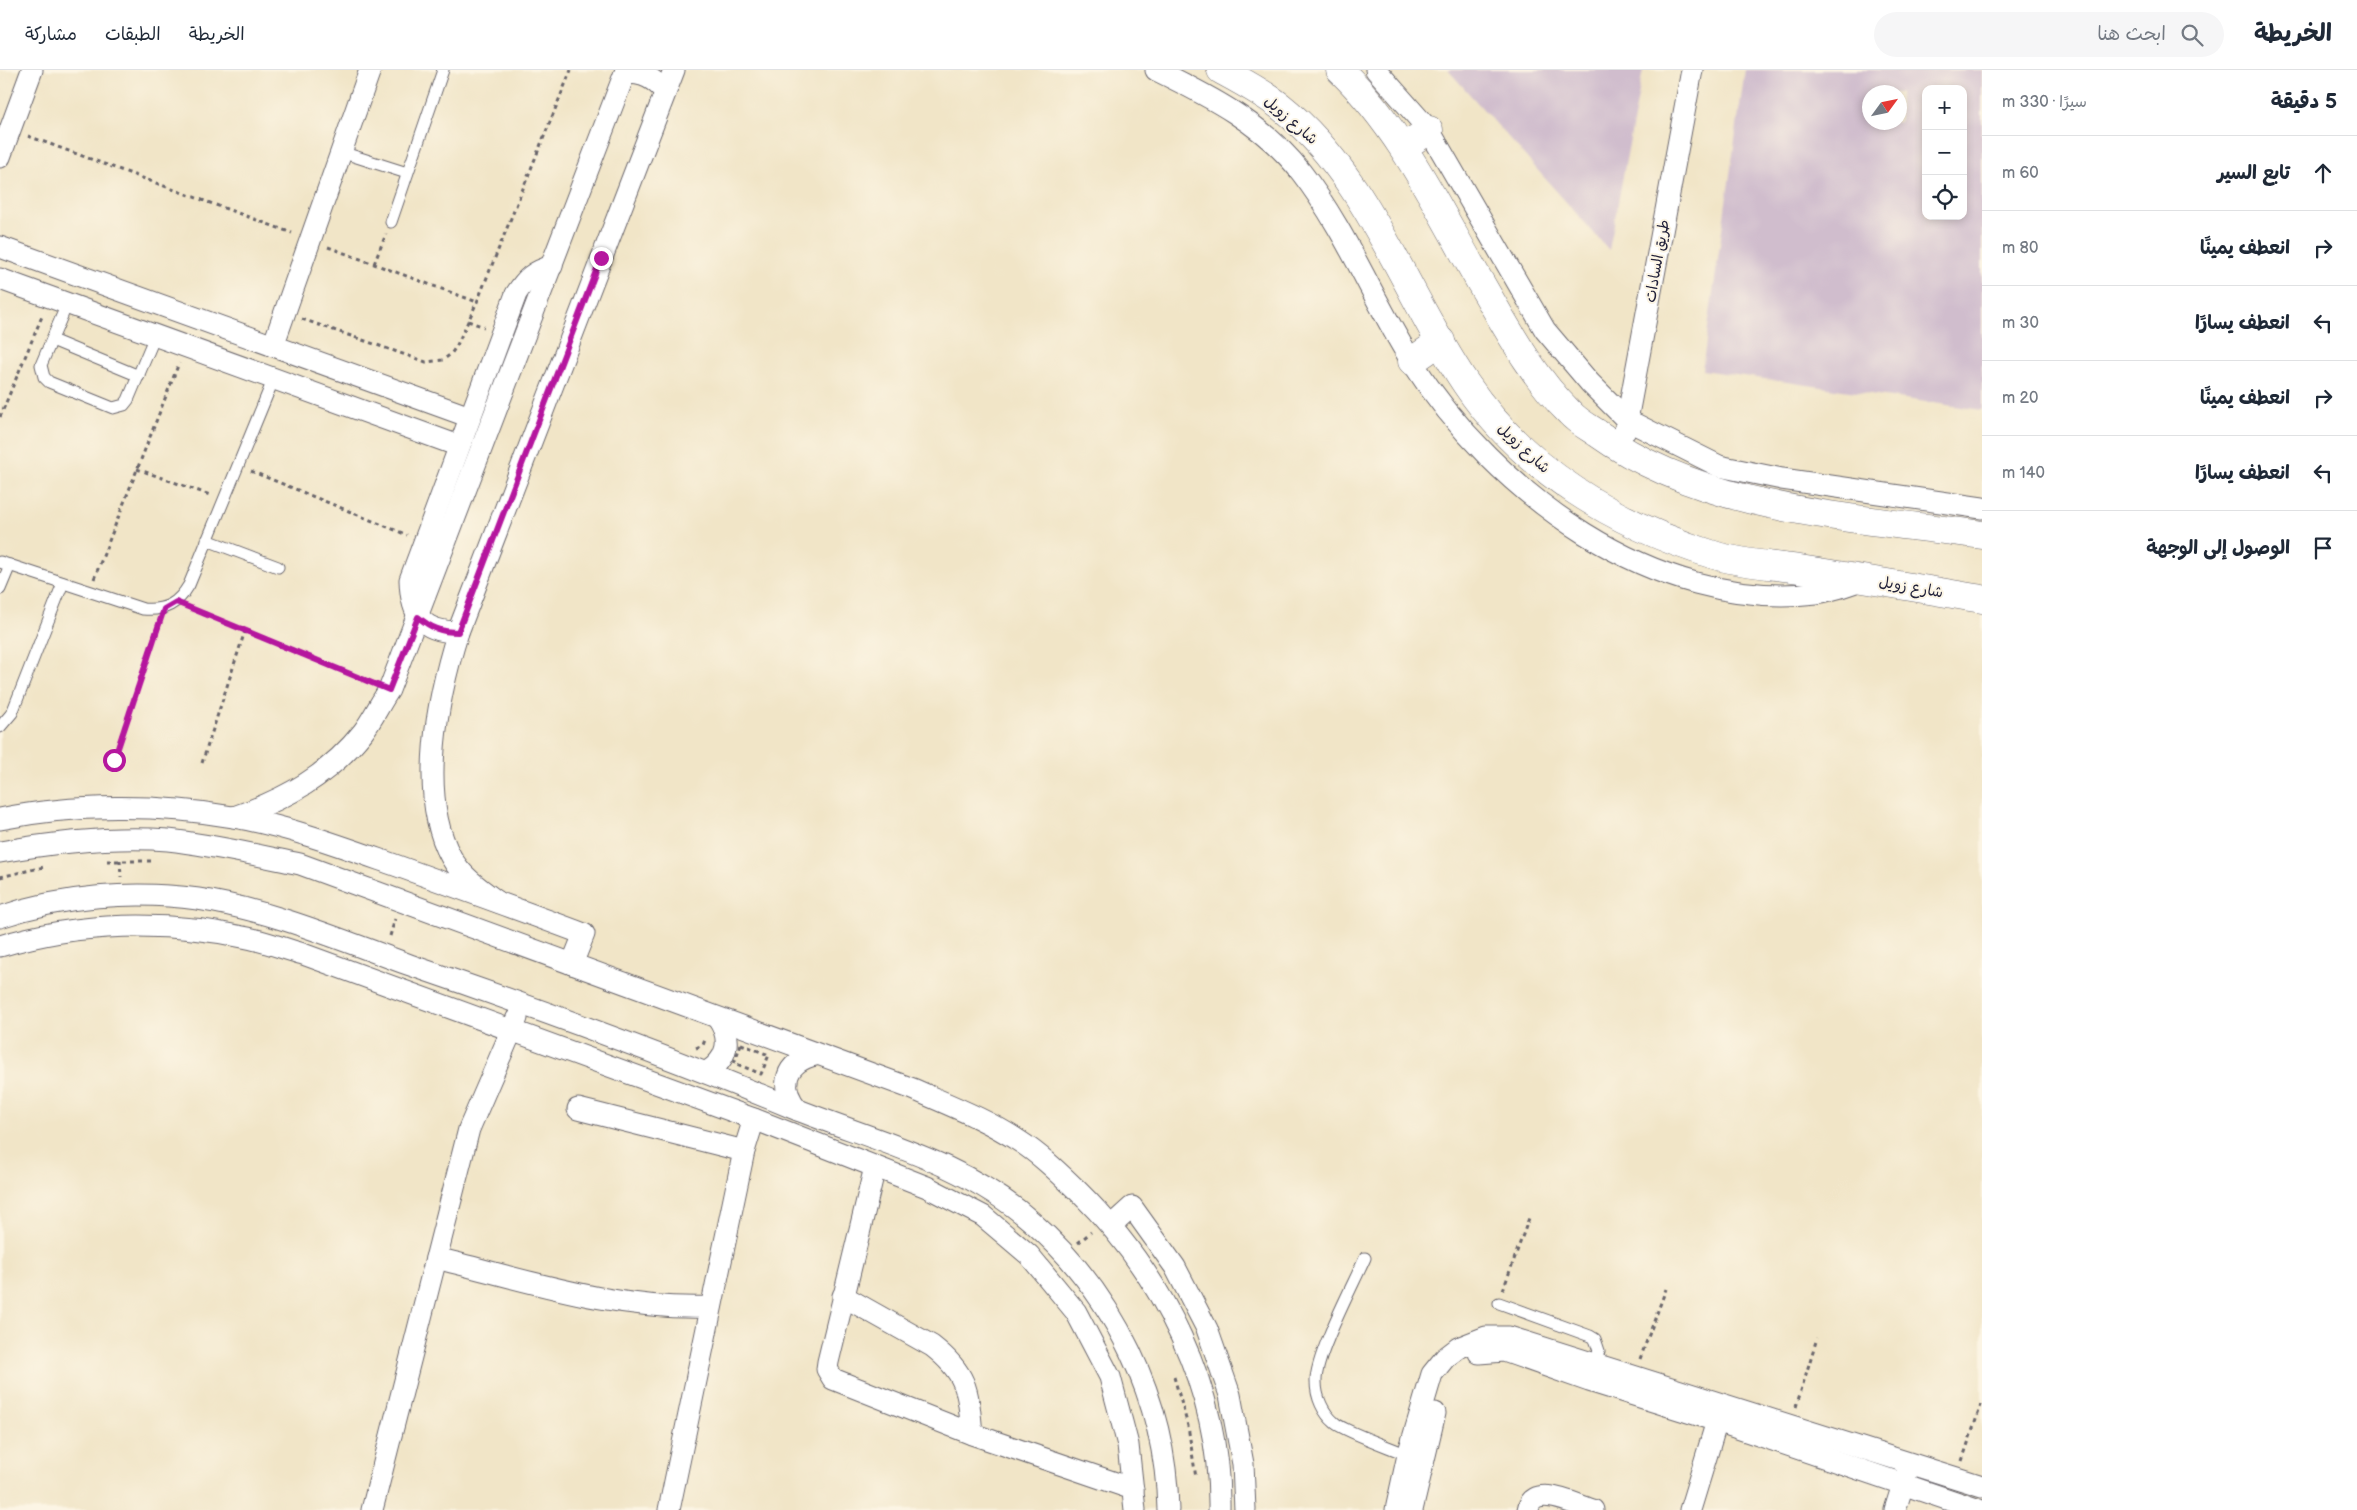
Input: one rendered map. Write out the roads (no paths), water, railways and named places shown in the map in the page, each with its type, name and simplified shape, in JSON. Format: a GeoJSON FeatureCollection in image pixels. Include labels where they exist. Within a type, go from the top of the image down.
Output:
{"type":"FeatureCollection","features":[{"type":"Feature","properties":{"kind":"main road","name":"شارع زويل"},"geometry":{"type":"LineString","coordinates":[[1221,70],[1280,106],[1322,147],[1358,197],[1466,384],[1492,418],[1532,458],[1566,486],[1616,515],[1716,556],[1982,599]]}},
{"type":"Feature","properties":{"kind":"main road"},"geometry":{"type":"LineString","coordinates":[[1340,70],[1384,118],[1404,147],[1523,356],[1570,414],[1622,451],[1663,471],[1748,499],[1795,509],[1982,535]]}},
{"type":"Feature","properties":{"kind":"main road"},"geometry":{"type":"LineString","coordinates":[[1404,147],[1429,130]]}},
{"type":"Feature","properties":{"kind":"main road"},"geometry":{"type":"LineString","coordinates":[[1412,361],[1441,341]]}},
{"type":"Feature","properties":{"kind":"street"},"geometry":{"type":"LineString","coordinates":[[0,157],[32,70]]}},
{"type":"Feature","properties":{"kind":"street"},"geometry":{"type":"LineString","coordinates":[[273,346],[370,70]]}},
{"type":"Feature","properties":{"kind":"street"},"geometry":{"type":"LineString","coordinates":[[498,902],[473,885],[451,858],[438,826],[434,782],[437,713],[445,674],[458,632],[674,70]]}},
{"type":"Feature","properties":{"kind":"street"},"geometry":{"type":"LineString","coordinates":[[1156,70],[1213,98],[1260,130],[1300,170],[1344,237],[1412,361],[1441,403],[1480,449],[1524,490],[1568,522],[1622,554],[1668,575],[1717,589],[1767,595],[1818,593],[1867,579]]}},
{"type":"Feature","properties":{"kind":"street"},"geometry":{"type":"LineString","coordinates":[[1376,70],[1429,130],[1545,330],[1590,383],[1627,420],[1719,466],[1782,479],[1982,508]]}},
{"type":"Feature","properties":{"kind":"street","name":"طريق السادات"},"geometry":{"type":"LineString","coordinates":[[1622,451],[1692,70]]}},
{"type":"Feature","properties":{"kind":"street"},"geometry":{"type":"LineString","coordinates":[[234,817],[272,804],[306,785],[337,760],[364,731],[389,690],[626,72],[648,76],[658,83],[665,92]]}},
{"type":"Feature","properties":{"kind":"street"},"geometry":{"type":"LineString","coordinates":[[0,247],[470,417]]}},
{"type":"Feature","properties":{"kind":"street"},"geometry":{"type":"LineString","coordinates":[[458,632],[436,630],[418,617],[411,599],[410,580],[516,294],[524,281],[537,271],[552,266]]}},
{"type":"Feature","properties":{"kind":"street"},"geometry":{"type":"LineString","coordinates":[[0,279],[460,446]]}},
{"type":"Feature","properties":{"kind":"street"},"geometry":{"type":"LineString","coordinates":[[28,848],[10,817],[118,807],[169,808],[234,817],[332,843],[584,934],[572,964]]}},
{"type":"Feature","properties":{"kind":"street"},"geometry":{"type":"LineString","coordinates":[[0,852],[121,840],[166,840],[214,846],[300,864],[394,912],[572,964],[913,1090],[995,1127],[1019,1141],[1055,1168],[1109,1222],[1147,1273],[1169,1309],[1189,1355],[1205,1403],[1215,1452],[1219,1510]]}},
{"type":"Feature","properties":{"kind":"street"},"geometry":{"type":"LineString","coordinates":[[0,918],[16,912],[75,900],[123,896],[196,899],[255,910],[522,1003],[707,1072],[798,1110],[913,1151],[974,1180],[1028,1218],[1066,1253],[1122,1332],[1144,1382],[1167,1478],[1168,1510]]}},
{"type":"Feature","properties":{"kind":"street"},"geometry":{"type":"LineString","coordinates":[[0,946],[21,940],[78,930],[134,926],[192,929],[248,938],[303,954],[754,1119],[928,1188],[983,1216],[1029,1255],[1076,1312],[1110,1377],[1128,1445],[1135,1510]]}},
{"type":"Feature","properties":{"kind":"street"},"geometry":{"type":"LineString","coordinates":[[372,1510],[469,1129],[513,1031],[522,1003]]}},
{"type":"Feature","properties":{"kind":"street"},"geometry":{"type":"LineString","coordinates":[[707,1072],[716,1067],[723,1058],[726,1049],[727,1038],[718,1019]]}},
{"type":"Feature","properties":{"kind":"street"},"geometry":{"type":"LineString","coordinates":[[798,1110],[791,1102],[787,1092],[786,1081],[796,1063],[805,1057],[815,1055]]}},
{"type":"Feature","properties":{"kind":"street"},"geometry":{"type":"LineString","coordinates":[[578,1109],[744,1151]]}},
{"type":"Feature","properties":{"kind":"street"},"geometry":{"type":"LineString","coordinates":[[669,1510],[744,1151],[754,1119]]}},
{"type":"Feature","properties":{"kind":"street"},"geometry":{"type":"LineString","coordinates":[[875,1167],[827,1369],[833,1379],[972,1434],[1133,1489]]}},
{"type":"Feature","properties":{"kind":"street"},"geometry":{"type":"LineString","coordinates":[[1109,1222],[1132,1207],[1175,1267],[1207,1329],[1230,1395],[1243,1464],[1245,1510]]}},
{"type":"Feature","properties":{"kind":"street"},"geometry":{"type":"LineString","coordinates":[[436,1258],[609,1300],[678,1308],[711,1307]]}},
{"type":"Feature","properties":{"kind":"street"},"geometry":{"type":"LineString","coordinates":[[843,1296],[945,1355],[967,1388],[972,1434]]}},
{"type":"Feature","properties":{"kind":"street"},"geometry":{"type":"LineString","coordinates":[[1396,1510],[1410,1497],[1424,1430],[1445,1358],[1474,1348],[1486,1337],[1787,1436],[1903,1485],[1926,1501],[1979,1510]]}},
{"type":"Feature","properties":{"kind":"street"},"geometry":{"type":"LineString","coordinates":[[1592,1372],[1633,1378],[1669,1398],[1718,1421],[1910,1462],[1982,1486]]}},
{"type":"Feature","properties":{"kind":"street"},"geometry":{"type":"LineString","coordinates":[[1690,1510],[1718,1421]]}},
{"type":"Feature","properties":{"kind":"street"},"geometry":{"type":"LineString","coordinates":[[1410,1497],[1408,1455],[1424,1430]]}},
{"type":"Feature","properties":{"kind":"street"},"geometry":{"type":"LineString","coordinates":[[1895,1510],[1910,1462]]}},
{"type":"Feature","properties":{"kind":"street"},"geometry":{"type":"LineString","coordinates":[[1926,1501],[1936,1470]]}},
{"type":"Feature","properties":{"kind":"street"},"geometry":{"type":"LineString","coordinates":[[1528,1510],[1529,1505],[1535,1498],[1544,1495],[1592,1510]]}},
{"type":"Feature","properties":{"kind":"lane"},"geometry":{"type":"LineString","coordinates":[[391,222],[443,70]]}},
{"type":"Feature","properties":{"kind":"lane"},"geometry":{"type":"LineString","coordinates":[[341,152],[407,173]]}},
{"type":"Feature","properties":{"kind":"lane"},"geometry":{"type":"LineString","coordinates":[[58,301],[52,340],[41,365],[44,377],[49,382],[113,408],[119,408],[128,400],[155,336]]}},
{"type":"Feature","properties":{"kind":"lane"},"geometry":{"type":"LineString","coordinates":[[52,340],[138,376]]}},
{"type":"Feature","properties":{"kind":"lane"},"geometry":{"type":"LineString","coordinates":[[0,589],[5,564],[143,609],[164,609],[176,602],[189,585],[274,378]]}},
{"type":"Feature","properties":{"kind":"lane"},"geometry":{"type":"LineString","coordinates":[[207,540],[278,567]]}},
{"type":"Feature","properties":{"kind":"lane"},"geometry":{"type":"LineString","coordinates":[[0,727],[12,713],[63,583]]}},
{"type":"Feature","properties":{"kind":"lane"},"geometry":{"type":"LineString","coordinates":[[1365,1258],[1319,1362],[1316,1381],[1319,1399],[1324,1410],[1335,1424],[1408,1455]]}},
{"type":"Feature","properties":{"kind":"lane"},"geometry":{"type":"LineString","coordinates":[[1499,1303],[1590,1336],[1595,1340],[1599,1351],[1592,1372]]}}]}
